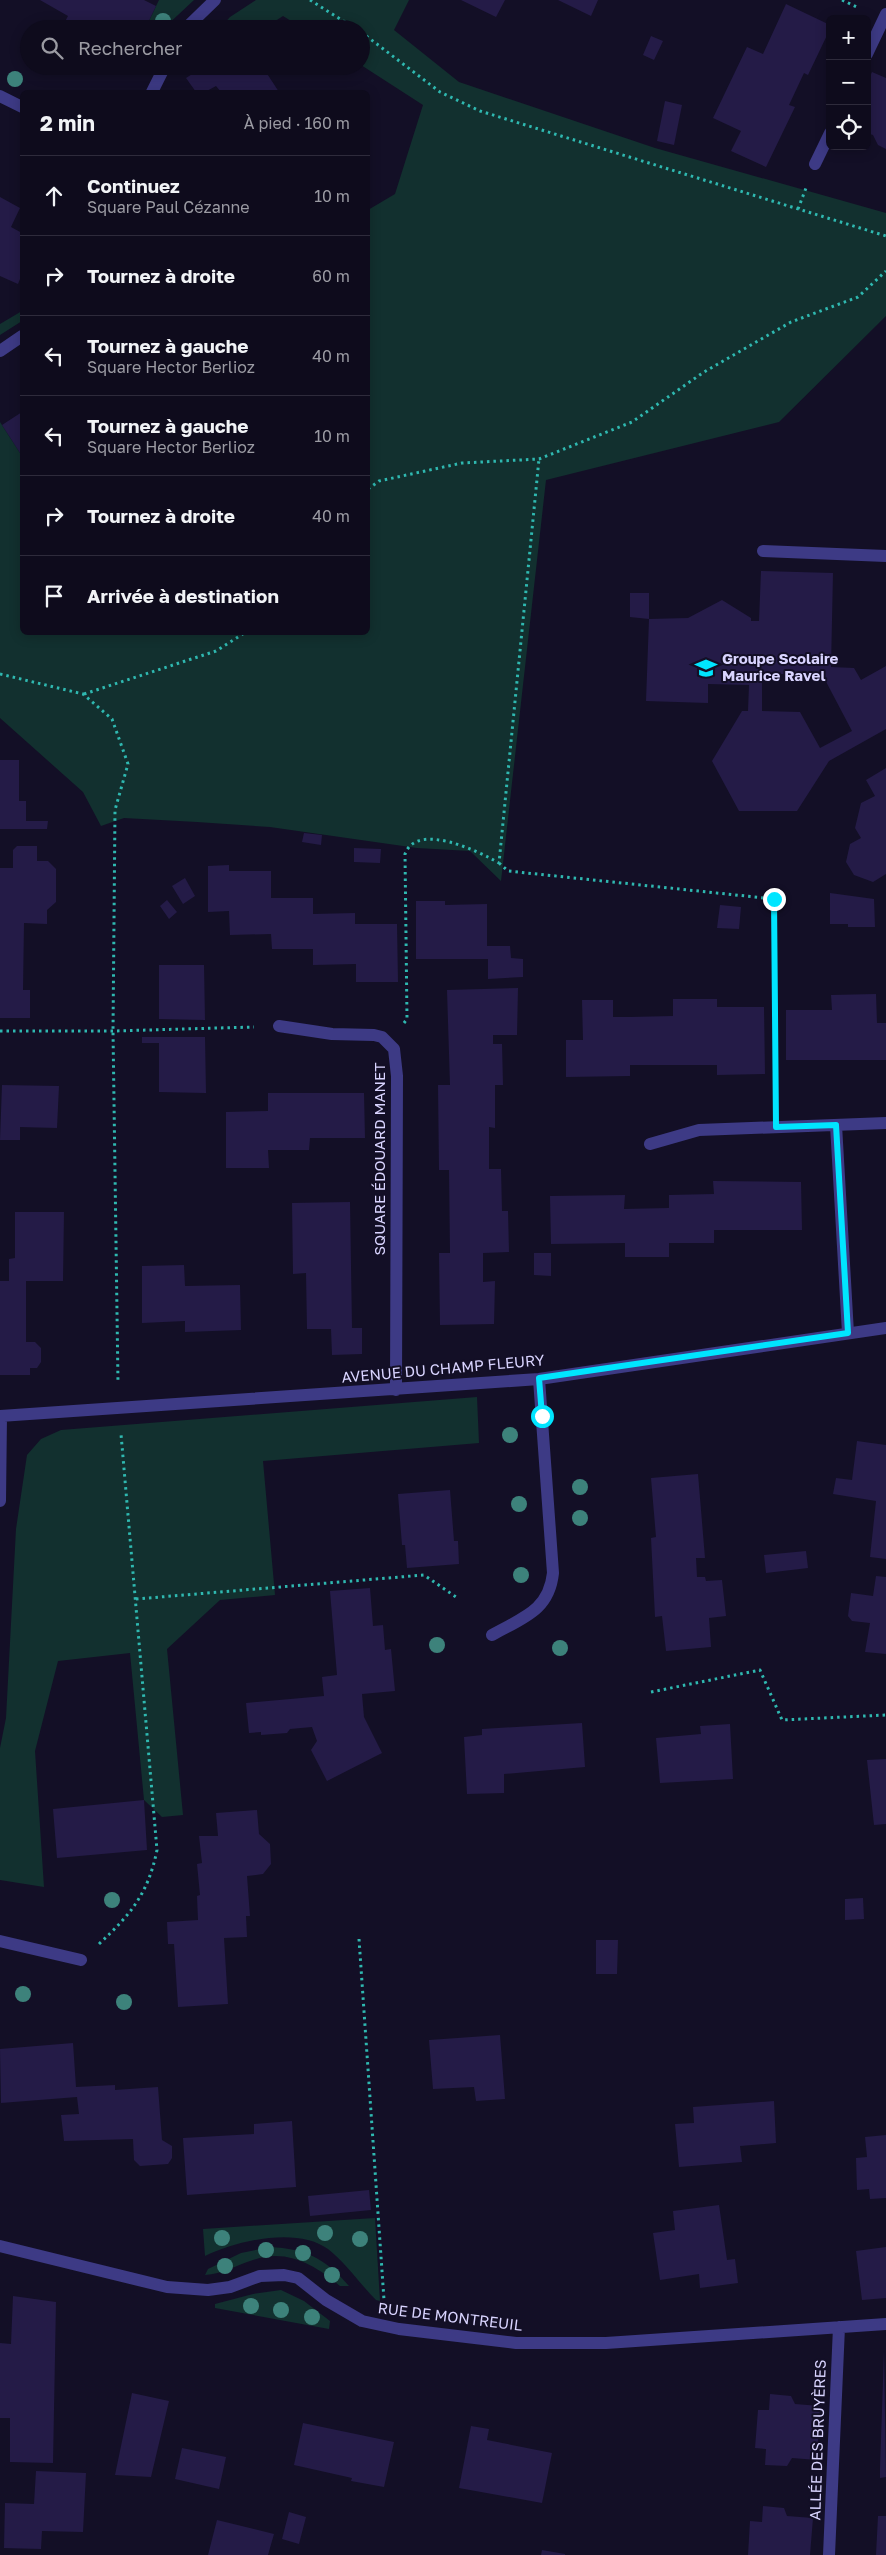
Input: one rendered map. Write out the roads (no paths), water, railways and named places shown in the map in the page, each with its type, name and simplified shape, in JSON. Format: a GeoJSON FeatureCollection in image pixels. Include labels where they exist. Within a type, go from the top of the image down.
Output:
{"type":"FeatureCollection","features":[{"type":"Feature","properties":{"kind":"street"},"geometry":{"type":"LineString","coordinates":[[194,20],[215,0]]}},
{"type":"Feature","properties":{"kind":"street"},"geometry":{"type":"LineString","coordinates":[[871,46],[886,14]]}},
{"type":"Feature","properties":{"kind":"street"},"geometry":{"type":"LineString","coordinates":[[153,90],[160,75]]}},
{"type":"Feature","properties":{"kind":"street"},"geometry":{"type":"LineString","coordinates":[[0,96],[20,106]]}},
{"type":"Feature","properties":{"kind":"street"},"geometry":{"type":"LineString","coordinates":[[815,164],[826,141]]}},
{"type":"Feature","properties":{"kind":"street"},"geometry":{"type":"LineString","coordinates":[[0,351],[20,337]]}},
{"type":"Feature","properties":{"kind":"street"},"geometry":{"type":"LineString","coordinates":[[763,551],[886,556]]}},
{"type":"Feature","properties":{"kind":"street","name":"SQUARE ÉDOUARD MANET"},"geometry":{"type":"LineString","coordinates":[[279,1026],[332,1034],[374,1035],[388,1042],[396,1057],[396,1390]]}},
{"type":"Feature","properties":{"kind":"street"},"geometry":{"type":"LineString","coordinates":[[650,1144],[699,1130],[886,1123]]}},
{"type":"Feature","properties":{"kind":"street"},"geometry":{"type":"LineString","coordinates":[[836,1125],[848,1333]]}},
{"type":"Feature","properties":{"kind":"street","name":"AVENUE DU CHAMP FLEURY"},"geometry":{"type":"LineString","coordinates":[[1,1416],[396,1390],[539,1378],[886,1328]]}},
{"type":"Feature","properties":{"kind":"street"},"geometry":{"type":"LineString","coordinates":[[492,1634],[540,1607],[552,1586],[553,1573],[539,1378]]}},
{"type":"Feature","properties":{"kind":"street"},"geometry":{"type":"LineString","coordinates":[[0,1500],[1,1416]]}},
{"type":"Feature","properties":{"kind":"street"},"geometry":{"type":"LineString","coordinates":[[0,1941],[81,1960]]}},
{"type":"Feature","properties":{"kind":"street","name":"RUE DE MONTREUIL"},"geometry":{"type":"LineString","coordinates":[[0,2246],[167,2287],[196,2290],[220,2289],[260,2276],[284,2275],[298,2278],[326,2300],[362,2321],[399,2328],[491,2340],[549,2344],[606,2343],[886,2324]]}},
{"type":"Feature","properties":{"kind":"street","name":"ALLÉE DES BRUYÈRES"},"geometry":{"type":"LineString","coordinates":[[829,2555],[839,2327]]}},
{"type":"Feature","properties":{"kind":"place","name":"Groupe Scolaire Maurice Ravel"},"geometry":{"type":"Point","coordinates":[706,668]}}]}
